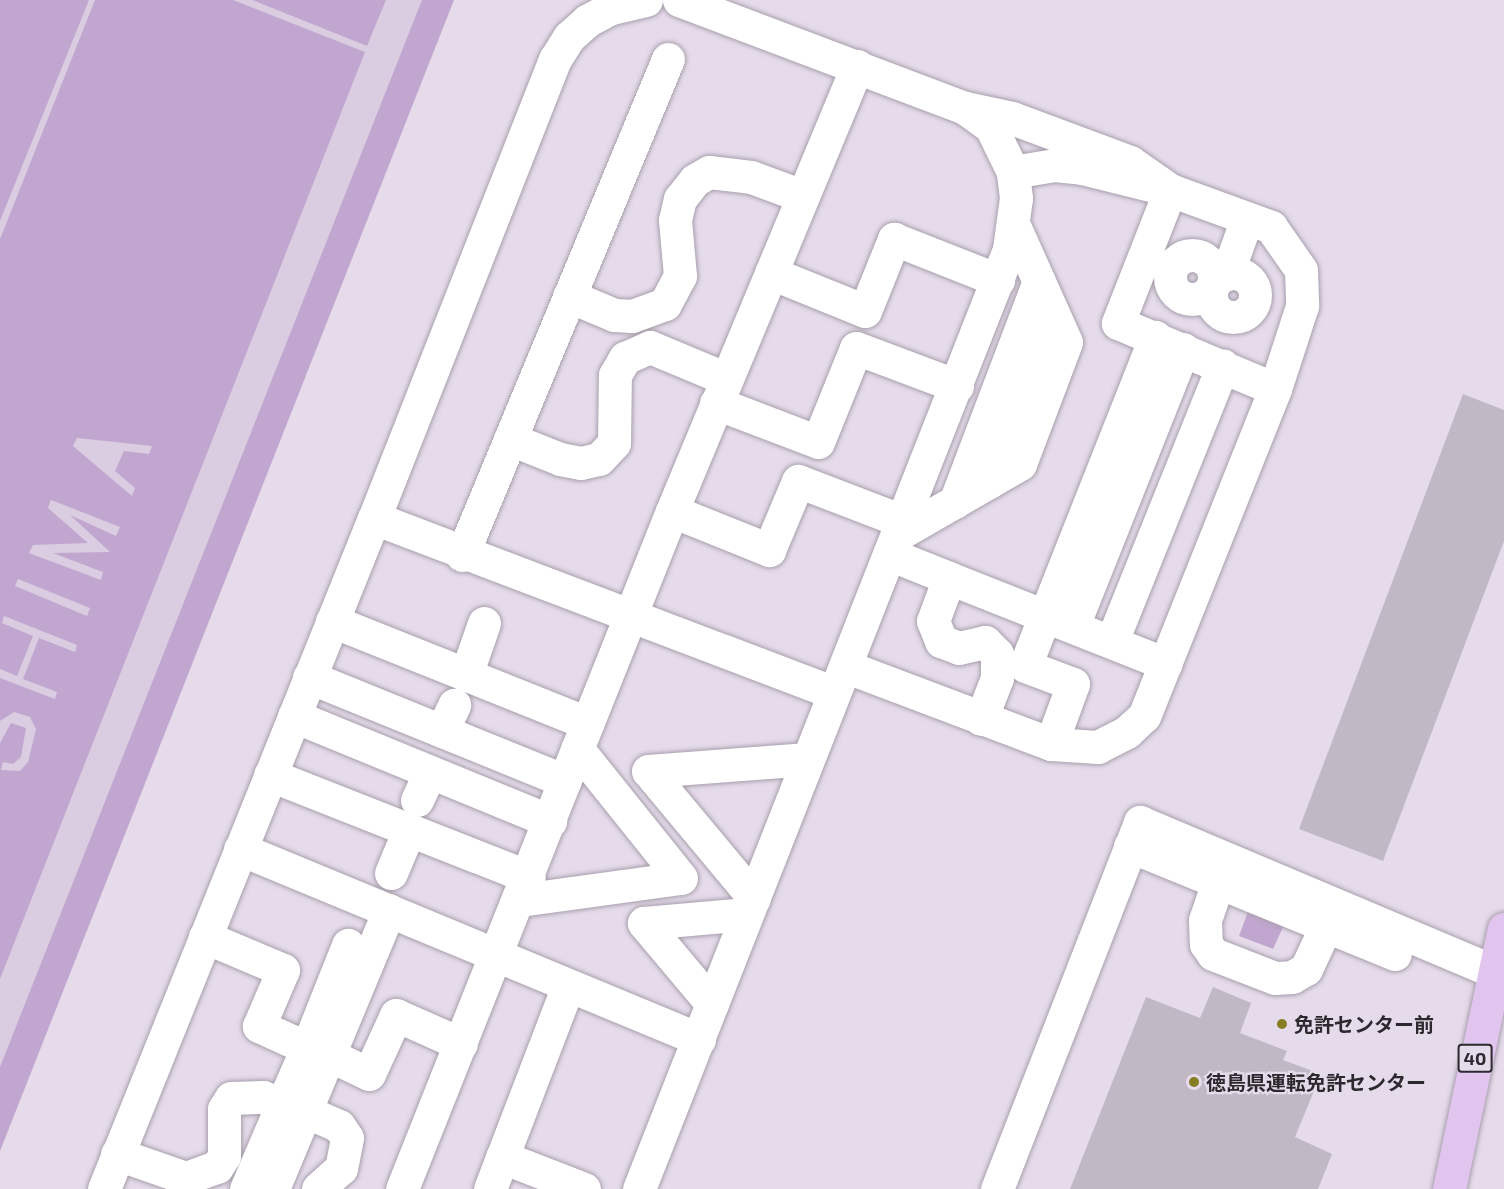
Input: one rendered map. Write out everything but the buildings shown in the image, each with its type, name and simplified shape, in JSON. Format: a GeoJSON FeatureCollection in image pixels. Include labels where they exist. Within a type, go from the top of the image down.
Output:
{"type":"FeatureCollection","features":[{"type":"Feature","properties":{"kind":"main road","name":"40"},"geometry":{"type":"LineString","coordinates":[[1449,1189],[1490,982],[1504,929]]}},
{"type":"Feature","properties":{"kind":"lane"},"geometry":{"type":"LineString","coordinates":[[318,1189],[341,1168],[347,1138],[339,1126],[263,1097],[231,1098],[224,1109],[224,1156],[206,1172],[186,1178],[167,1175],[113,1174],[205,937],[374,518],[555,59],[587,21],[611,8],[646,0]]}},
{"type":"Feature","properties":{"kind":"lane"},"geometry":{"type":"LineString","coordinates":[[679,0],[965,108],[1012,118],[1130,162],[1170,190]]}},
{"type":"Feature","properties":{"kind":"lane"},"geometry":{"type":"LineString","coordinates":[[462,555],[668,59]]}},
{"type":"Feature","properties":{"kind":"lane"},"geometry":{"type":"LineString","coordinates":[[402,1189],[498,956],[582,736],[672,511],[857,66]]}},
{"type":"Feature","properties":{"kind":"lane"},"geometry":{"type":"LineString","coordinates":[[639,1189],[998,280],[1014,226],[1013,172],[991,127],[965,108]]}},
{"type":"Feature","properties":{"kind":"lane"},"geometry":{"type":"LineString","coordinates":[[374,518],[462,555],[630,619],[981,719],[1051,744],[1078,748],[1116,740],[1144,716],[1275,389],[1302,306],[1301,270],[1271,227],[1170,190],[1082,168],[1054,165],[1013,172]]}},
{"type":"Feature","properties":{"kind":"lane"},"geometry":{"type":"LineString","coordinates":[[569,296],[614,315],[632,316],[665,304],[680,276],[675,220],[680,199],[694,180],[709,172],[751,177],[803,196]]}},
{"type":"Feature","properties":{"kind":"lane"},"geometry":{"type":"LineString","coordinates":[[1170,190],[1119,323],[1223,365],[1275,389]]}},
{"type":"Feature","properties":{"kind":"lane"},"geometry":{"type":"LineString","coordinates":[[1051,744],[1073,684],[1025,666],[1059,621],[1168,343],[1181,296],[1170,278],[1174,265],[1186,256],[1207,260],[1220,281],[1247,218]]}},
{"type":"Feature","properties":{"kind":"lane"},"geometry":{"type":"LineString","coordinates":[[896,537],[1020,464],[1066,342],[1014,226]]}},
{"type":"Feature","properties":{"kind":"lane"},"geometry":{"type":"LineString","coordinates":[[771,273],[865,311],[894,239],[998,280]]}},
{"type":"Feature","properties":{"kind":"lane"},"geometry":{"type":"LineString","coordinates":[[956,502],[1039,281]]}},
{"type":"Feature","properties":{"kind":"lane"},"geometry":{"type":"LineString","coordinates":[[510,439],[560,459],[581,463],[599,459],[614,443],[615,375],[625,358],[650,347],[722,391],[818,442],[856,348],[957,386]]}},
{"type":"Feature","properties":{"kind":"lane"},"geometry":{"type":"LineString","coordinates":[[1112,641],[1223,365]]}},
{"type":"Feature","properties":{"kind":"lane"},"geometry":{"type":"LineString","coordinates":[[672,511],[770,550],[798,481],[896,537],[949,578],[1166,664]]}},
{"type":"Feature","properties":{"kind":"lane"},"geometry":{"type":"LineString","coordinates":[[949,578],[933,631],[950,648],[985,642],[998,654],[997,678],[981,719]]}},
{"type":"Feature","properties":{"kind":"lane"},"geometry":{"type":"LineString","coordinates":[[294,716],[418,800],[524,888],[681,878],[582,736],[466,675],[332,621]]}},
{"type":"Feature","properties":{"kind":"lane"},"geometry":{"type":"LineString","coordinates":[[466,675],[484,623]]}},
{"type":"Feature","properties":{"kind":"lane"},"geometry":{"type":"LineString","coordinates":[[309,677],[448,718],[565,781]]}},
{"type":"Feature","properties":{"kind":"lane"},"geometry":{"type":"LineString","coordinates":[[751,906],[648,771],[808,759]]}},
{"type":"Feature","properties":{"kind":"lane"},"geometry":{"type":"LineString","coordinates":[[270,775],[550,820]]}},
{"type":"Feature","properties":{"kind":"lane"},"geometry":{"type":"LineString","coordinates":[[391,873],[418,800]]}},
{"type":"Feature","properties":{"kind":"lane"},"geometry":{"type":"LineString","coordinates":[[997,1189],[1140,822],[1490,982]]}},
{"type":"Feature","properties":{"kind":"lane"},"geometry":{"type":"LineString","coordinates":[[1130,846],[1326,926],[1490,982]]}},
{"type":"Feature","properties":{"kind":"lane"},"geometry":{"type":"LineString","coordinates":[[240,849],[699,1039]]}},
{"type":"Feature","properties":{"kind":"lane"},"geometry":{"type":"LineString","coordinates":[[1218,882],[1205,920],[1206,944],[1213,954],[1275,978],[1293,977],[1306,969],[1326,926]]}},
{"type":"Feature","properties":{"kind":"lane"},"geometry":{"type":"LineString","coordinates":[[712,1004],[644,923],[751,906]]}},
{"type":"Feature","properties":{"kind":"lane"},"geometry":{"type":"LineString","coordinates":[[246,1189],[294,1108],[318,1051],[389,910]]}},
{"type":"Feature","properties":{"kind":"lane"},"geometry":{"type":"LineString","coordinates":[[205,937],[283,970],[259,1026],[369,1074],[396,1015],[462,1044]]}},
{"type":"Feature","properties":{"kind":"lane"},"geometry":{"type":"LineString","coordinates":[[318,1051],[348,945]]}},
{"type":"Feature","properties":{"kind":"lane"},"geometry":{"type":"LineString","coordinates":[[490,1189],[568,986]]}},
{"type":"Feature","properties":{"kind":"lane"},"geometry":{"type":"LineString","coordinates":[[273,1189],[294,1108]]}},
{"type":"Feature","properties":{"kind":"lane"},"geometry":{"type":"LineString","coordinates":[[502,1157],[584,1189]]}},
{"type":"Feature","properties":{"kind":"shaded area"},"geometry":{"type":"Polygon","coordinates":[[[0,0],[454,0],[0,1151],[0,0]]]}},
{"type":"Feature","properties":{"kind":"shaded area"},"geometry":{"type":"Polygon","coordinates":[[[0,0],[89,0],[0,221],[0,0]]]}},
{"type":"Feature","properties":{"kind":"shaded area"},"geometry":{"type":"Polygon","coordinates":[[[95,0],[233,0],[365,52],[0,979],[0,743],[11,723],[26,728],[21,757],[13,764],[3,762],[1,770],[20,771],[28,762],[36,729],[30,717],[14,712],[0,721],[0,678],[55,699],[57,692],[23,679],[39,638],[75,652],[77,645],[4,616],[2,623],[33,636],[17,676],[0,669],[0,239],[95,0]],[[77,438],[73,446],[132,496],[135,488],[115,471],[124,451],[149,454],[152,446],[77,438]],[[51,500],[48,508],[88,543],[33,545],[29,553],[101,580],[103,572],[53,553],[110,552],[70,515],[116,536],[120,527],[51,500]],[[18,579],[15,586],[87,616],[90,608],[18,579]]]}},
{"type":"Feature","properties":{"kind":"shaded area"},"geometry":{"type":"Polygon","coordinates":[[[252,0],[386,0],[367,46],[252,0]]]}},
{"type":"Feature","properties":{"kind":"shaded area"},"geometry":{"type":"Polygon","coordinates":[[[422,0],[454,0],[0,1151],[0,1067],[422,0]]]}},
{"type":"Feature","properties":{"kind":"shaded area"},"geometry":{"type":"Polygon","coordinates":[[[1249,909],[1284,925],[1273,949],[1239,936],[1249,909]]]}},
{"type":"Feature","properties":{"kind":"place","name":"免許センター前"},"geometry":{"type":"Point","coordinates":[1282,1024]}},
{"type":"Feature","properties":{"kind":"place","name":"徳島県運転免許センター"},"geometry":{"type":"Point","coordinates":[1194,1082]}}]}
